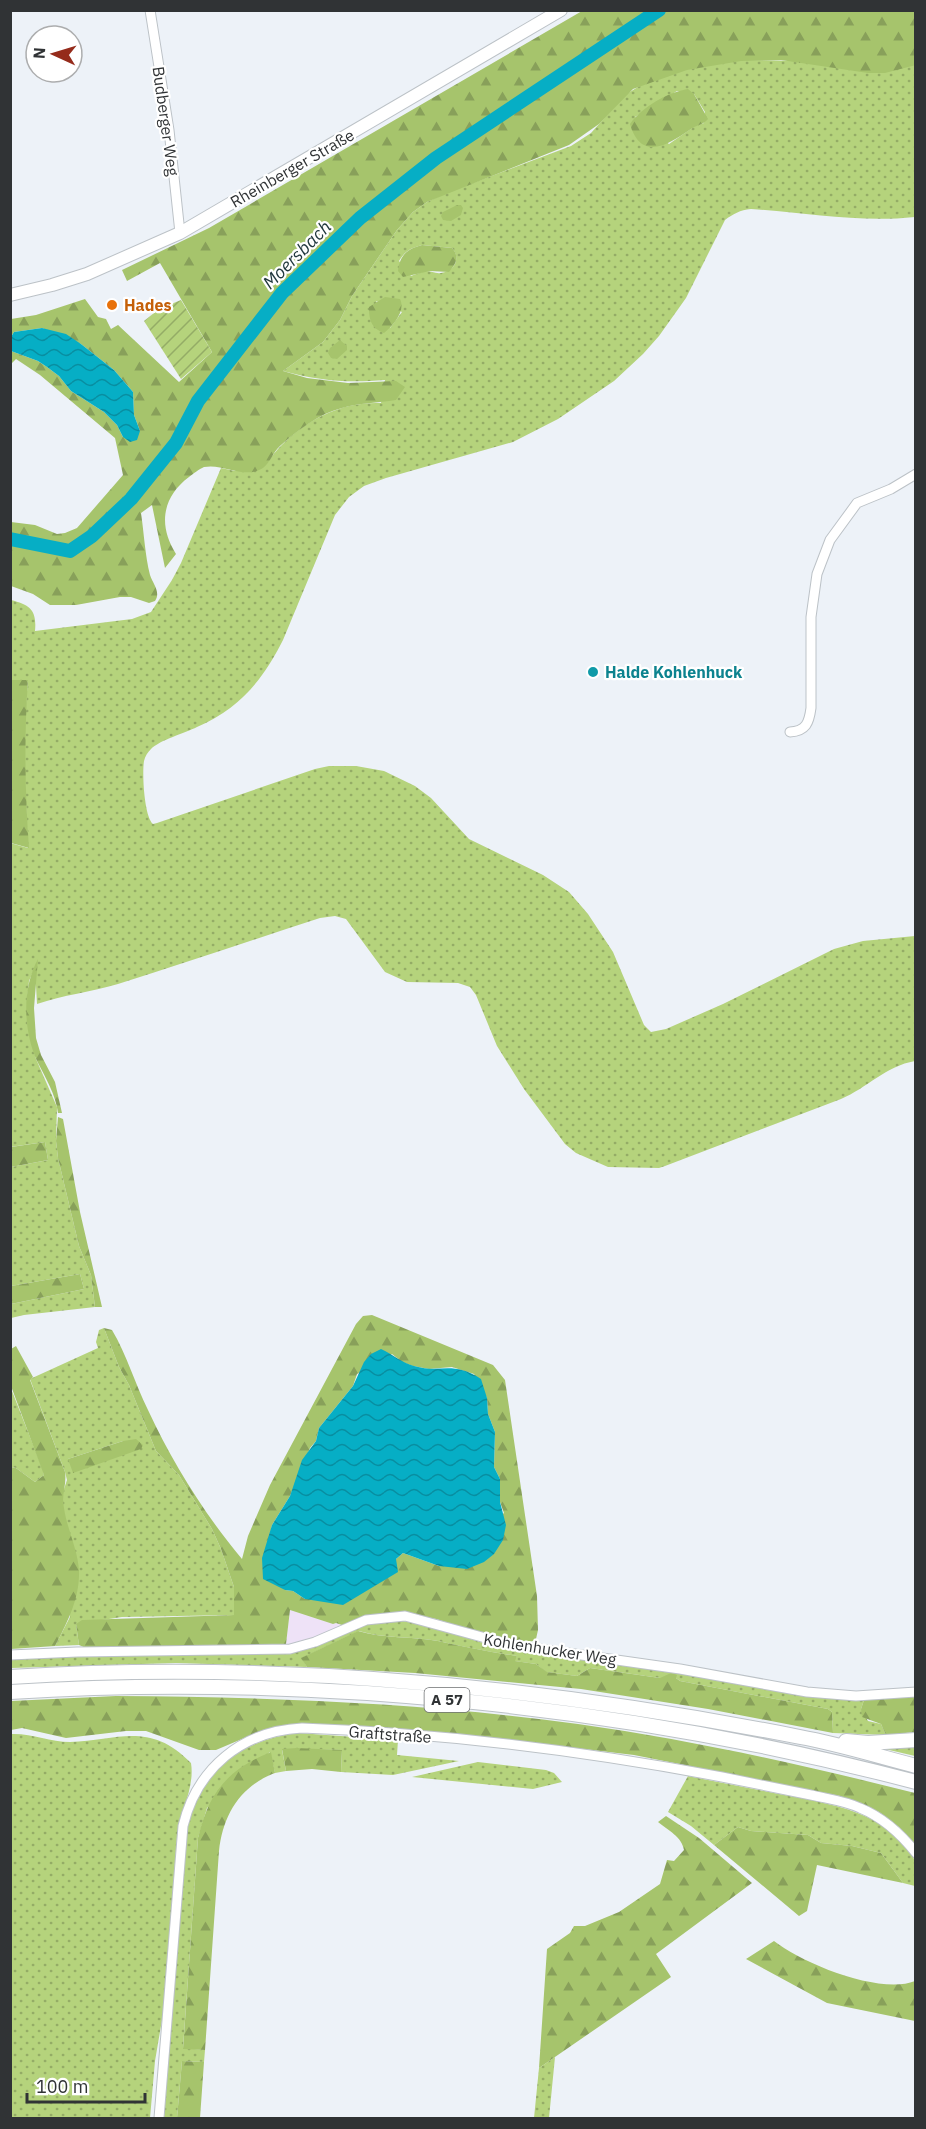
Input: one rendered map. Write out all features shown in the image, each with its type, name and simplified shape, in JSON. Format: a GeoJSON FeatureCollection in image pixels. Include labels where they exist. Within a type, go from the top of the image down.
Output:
{"type":"FeatureCollection","features":[{"type":"Feature","properties":{"kind":"highway","name":"A 57"},"geometry":{"type":"LineString","coordinates":[[10,1677],[110,1672],[212,1672],[411,1682],[585,1701],[768,1731],[802,1737],[915,1766]]}},
{"type":"Feature","properties":{"kind":"highway","name":"A 57"},"geometry":{"type":"LineString","coordinates":[[10,1692],[214,1687],[339,1692],[508,1706],[640,1724],[738,1741],[807,1755],[915,1782]]}},
{"type":"Feature","properties":{"kind":"highway"},"geometry":{"type":"LineString","coordinates":[[768,1731],[868,1743],[915,1740]]}},
{"type":"Feature","properties":{"kind":"main road","name":"Rheinberger Straße"},"geometry":{"type":"LineString","coordinates":[[10,295],[87,274],[180,233],[561,10]]}},
{"type":"Feature","properties":{"kind":"street","name":"Budberger Weg"},"geometry":{"type":"LineString","coordinates":[[150,10],[168,130],[180,233]]}},
{"type":"Feature","properties":{"kind":"street"},"geometry":{"type":"LineString","coordinates":[[790,732],[801,730],[806,726],[809,718],[812,616],[818,574],[830,540],[857,503],[891,489],[915,474]]}},
{"type":"Feature","properties":{"kind":"street","name":"Kohlenhucker Weg"},"geometry":{"type":"LineString","coordinates":[[10,1655],[290,1649],[315,1642],[366,1620],[405,1616],[467,1635],[511,1645],[680,1669],[807,1692],[856,1696],[915,1692]]}},
{"type":"Feature","properties":{"kind":"street","name":"Graftstraße"},"geometry":{"type":"LineString","coordinates":[[159,2118],[183,1826],[190,1800],[211,1769],[233,1750],[257,1737],[281,1730],[302,1728],[433,1737],[569,1752],[705,1774],[853,1805],[886,1823],[915,1853]]}},
{"type":"Feature","properties":{"kind":"shaded area"},"geometry":{"type":"Polygon","coordinates":[[[290,1610],[342,1625],[306,1641],[286,1644],[290,1610]]]}},
{"type":"Feature","properties":{"kind":"green space"},"geometry":{"type":"Polygon","coordinates":[[[582,11],[915,11],[916,65],[885,73],[868,73],[781,60],[741,61],[687,70],[633,89],[599,124],[569,145],[427,202],[413,212],[397,230],[352,296],[340,320],[323,342],[283,371],[307,378],[348,383],[396,381],[405,387],[396,400],[348,406],[325,414],[293,435],[278,448],[263,468],[256,471],[241,472],[211,466],[196,472],[180,485],[168,503],[165,523],[170,543],[176,554],[165,568],[152,505],[141,513],[148,567],[157,591],[155,601],[149,603],[131,597],[120,597],[76,605],[50,605],[33,594],[11,586],[11,522],[35,525],[57,534],[77,528],[123,475],[115,438],[40,375],[16,359],[11,364],[11,351],[38,361],[59,376],[71,391],[104,412],[117,425],[123,437],[140,431],[134,415],[133,392],[114,370],[81,344],[42,328],[14,332],[11,337],[11,319],[36,315],[85,299],[98,317],[106,319],[111,329],[118,325],[179,382],[212,352],[160,263],[127,281],[122,270],[209,228],[582,11]]]}},
{"type":"Feature","properties":{"kind":"green space"},"geometry":{"type":"Polygon","coordinates":[[[746,60],[915,63],[915,217],[874,219],[743,210],[725,220],[686,298],[659,336],[614,381],[558,419],[513,442],[386,478],[364,486],[349,497],[335,515],[283,640],[258,681],[226,711],[160,743],[147,754],[143,775],[148,812],[153,824],[157,823],[329,766],[356,766],[384,771],[415,786],[431,798],[469,839],[543,875],[569,892],[588,914],[613,952],[644,1025],[651,1032],[666,1029],[723,1004],[834,949],[863,941],[915,936],[915,1061],[886,1072],[841,1099],[665,1166],[659,1168],[608,1167],[576,1153],[565,1144],[524,1089],[497,1046],[476,995],[470,987],[458,983],[407,982],[385,972],[346,919],[335,916],[320,918],[118,984],[37,1004],[35,967],[29,981],[27,1000],[31,1040],[36,1059],[57,1107],[58,1158],[79,1246],[91,1275],[95,1307],[11,1318],[11,1304],[84,1289],[80,1274],[11,1286],[11,1167],[48,1160],[45,1142],[10,1147],[10,843],[28,848],[23,738],[28,680],[12,680],[11,762],[11,600],[31,610],[35,618],[35,631],[132,619],[151,612],[181,563],[221,468],[235,471],[268,462],[290,437],[319,417],[349,406],[381,403],[385,380],[334,380],[283,371],[323,342],[340,320],[352,296],[397,230],[413,212],[444,194],[571,146],[591,133],[625,95],[646,82],[684,66],[746,60]],[[677,91],[635,117],[669,144],[695,126],[704,123],[705,112],[694,94],[677,91]],[[422,245],[411,249],[399,261],[411,276],[426,271],[446,272],[455,264],[456,256],[452,248],[422,245]],[[376,301],[390,328],[402,312],[376,301]]]}},
{"type":"Feature","properties":{"kind":"green space"},"geometry":{"type":"Polygon","coordinates":[[[688,89],[694,94],[708,119],[673,140],[656,147],[641,143],[630,124],[635,118],[656,101],[672,93],[688,89]]]}},
{"type":"Feature","properties":{"kind":"green space"},"geometry":{"type":"Polygon","coordinates":[[[457,205],[463,208],[461,215],[451,221],[443,220],[441,216],[443,212],[457,205]]]}},
{"type":"Feature","properties":{"kind":"green space"},"geometry":{"type":"Polygon","coordinates":[[[422,245],[452,248],[456,254],[454,266],[449,272],[430,271],[403,277],[398,271],[400,261],[408,251],[422,245]]]}},
{"type":"Feature","properties":{"kind":"green space"},"geometry":{"type":"Polygon","coordinates":[[[385,297],[400,299],[401,308],[395,322],[384,333],[376,329],[372,323],[369,307],[385,297]]]}},
{"type":"Feature","properties":{"kind":"green space"},"geometry":{"type":"Polygon","coordinates":[[[181,300],[212,352],[181,379],[144,321],[159,309],[181,300]]]}},
{"type":"Feature","properties":{"kind":"green space"},"geometry":{"type":"Polygon","coordinates":[[[340,340],[347,346],[347,350],[337,359],[331,358],[328,353],[330,348],[340,340]]]}},
{"type":"Feature","properties":{"kind":"green space"},"geometry":{"type":"Polygon","coordinates":[[[12,680],[28,680],[26,764],[29,848],[11,843],[12,680]]]}},
{"type":"Feature","properties":{"kind":"green space"},"geometry":{"type":"Polygon","coordinates":[[[38,959],[34,1008],[36,1038],[41,1055],[55,1082],[62,1113],[58,1113],[53,1093],[37,1061],[29,1036],[27,996],[38,959]]]}},
{"type":"Feature","properties":{"kind":"green space"},"geometry":{"type":"Polygon","coordinates":[[[58,1117],[63,1119],[80,1212],[102,1307],[95,1307],[91,1275],[79,1246],[58,1158],[56,1141],[58,1117]]]}},
{"type":"Feature","properties":{"kind":"green space"},"geometry":{"type":"Polygon","coordinates":[[[45,1142],[48,1160],[11,1167],[11,1147],[45,1142]]]}},
{"type":"Feature","properties":{"kind":"green space"},"geometry":{"type":"Polygon","coordinates":[[[80,1274],[84,1289],[11,1304],[11,1286],[80,1274]]]}},
{"type":"Feature","properties":{"kind":"green space"},"geometry":{"type":"Polygon","coordinates":[[[372,1315],[493,1365],[505,1380],[537,1596],[536,1639],[529,1643],[490,1636],[436,1619],[406,1613],[371,1615],[342,1625],[290,1610],[286,1644],[86,1648],[79,1645],[76,1624],[82,1620],[234,1615],[234,1587],[212,1529],[179,1475],[156,1451],[104,1328],[112,1330],[148,1410],[179,1468],[202,1506],[242,1559],[248,1536],[270,1485],[356,1324],[363,1316],[372,1315]],[[392,1354],[357,1374],[353,1386],[319,1428],[316,1441],[310,1448],[290,1496],[272,1525],[270,1535],[285,1590],[293,1591],[305,1599],[396,1559],[403,1553],[439,1566],[504,1513],[500,1502],[500,1479],[494,1467],[495,1432],[488,1414],[487,1398],[474,1374],[452,1367],[429,1369],[402,1362],[392,1354]]]}},
{"type":"Feature","properties":{"kind":"green space"},"geometry":{"type":"Polygon","coordinates":[[[104,1328],[156,1451],[179,1475],[212,1529],[234,1587],[234,1615],[122,1617],[76,1624],[79,1645],[55,1646],[70,1617],[62,1495],[67,1480],[30,1379],[98,1348],[96,1342],[99,1330],[104,1328]],[[123,1441],[68,1459],[117,1456],[140,1449],[123,1441]]]}},
{"type":"Feature","properties":{"kind":"green space"},"geometry":{"type":"Polygon","coordinates":[[[16,1346],[33,1377],[30,1380],[65,1472],[63,1503],[77,1555],[79,1581],[75,1601],[55,1646],[11,1649],[11,1467],[16,1468],[35,1482],[44,1475],[11,1386],[11,1349],[16,1346]]]}},
{"type":"Feature","properties":{"kind":"green space"},"geometry":{"type":"Polygon","coordinates":[[[10,1386],[43,1470],[44,1475],[35,1482],[16,1468],[11,1467],[10,1386]]]}},
{"type":"Feature","properties":{"kind":"green space"},"geometry":{"type":"Polygon","coordinates":[[[136,1439],[143,1445],[141,1449],[73,1473],[68,1459],[136,1439]]]}},
{"type":"Feature","properties":{"kind":"green space"},"geometry":{"type":"Polygon","coordinates":[[[392,1620],[421,1623],[480,1642],[509,1648],[864,1700],[861,1709],[868,1721],[881,1724],[886,1735],[833,1733],[832,1712],[828,1709],[680,1681],[676,1678],[660,1678],[590,1668],[577,1676],[546,1672],[536,1664],[514,1661],[517,1656],[438,1641],[359,1631],[302,1658],[307,1667],[176,1663],[11,1668],[11,1659],[291,1653],[314,1647],[360,1626],[392,1620]]]}},
{"type":"Feature","properties":{"kind":"green space"},"geometry":{"type":"Polygon","coordinates":[[[358,1631],[438,1641],[517,1656],[515,1661],[536,1664],[547,1672],[577,1676],[590,1668],[660,1678],[671,1673],[677,1675],[676,1678],[680,1681],[828,1709],[832,1712],[833,1733],[708,1709],[581,1689],[415,1673],[307,1667],[301,1658],[358,1631]]]}},
{"type":"Feature","properties":{"kind":"green space"},"geometry":{"type":"Polygon","coordinates":[[[915,1695],[915,1732],[886,1735],[881,1724],[862,1717],[861,1709],[864,1700],[915,1695]]]}},
{"type":"Feature","properties":{"kind":"green space"},"geometry":{"type":"Polygon","coordinates":[[[116,1696],[348,1702],[405,1706],[578,1724],[705,1745],[915,1793],[915,1844],[900,1828],[879,1812],[840,1796],[634,1755],[457,1734],[302,1723],[263,1730],[216,1750],[199,1750],[146,1731],[66,1738],[22,1728],[11,1730],[11,1701],[116,1696]]]}},
{"type":"Feature","properties":{"kind":"green space"},"geometry":{"type":"Polygon","coordinates":[[[298,1733],[398,1740],[397,1755],[459,1761],[393,1775],[341,1772],[342,1750],[288,1749],[282,1750],[286,1771],[275,1773],[270,1752],[207,1808],[198,1838],[183,2048],[205,2050],[204,2062],[182,2061],[177,2118],[164,2118],[186,1835],[192,1813],[200,1794],[224,1763],[257,1743],[298,1733]]]}},
{"type":"Feature","properties":{"kind":"green space"},"geometry":{"type":"Polygon","coordinates":[[[11,1734],[70,1742],[134,1736],[148,1737],[176,1750],[191,1763],[191,1782],[177,1837],[163,2014],[155,2061],[150,2118],[11,2118],[11,1734]]]}},
{"type":"Feature","properties":{"kind":"green space"},"geometry":{"type":"Polygon","coordinates":[[[915,1743],[915,1756],[872,1746],[915,1743]]]}},
{"type":"Feature","properties":{"kind":"green space"},"geometry":{"type":"Polygon","coordinates":[[[282,1749],[342,1750],[341,1772],[312,1769],[286,1771],[282,1749]]]}},
{"type":"Feature","properties":{"kind":"green space"},"geometry":{"type":"Polygon","coordinates":[[[271,1752],[275,1773],[252,1786],[235,1803],[221,1838],[205,2050],[183,2049],[198,1838],[202,1822],[214,1795],[222,1784],[243,1767],[271,1752]]]}},
{"type":"Feature","properties":{"kind":"green space"},"geometry":{"type":"Polygon","coordinates":[[[478,1762],[546,1770],[554,1773],[562,1782],[533,1789],[412,1777],[478,1762]]]}},
{"type":"Feature","properties":{"kind":"green space"},"geometry":{"type":"Polygon","coordinates":[[[688,1776],[812,1800],[871,1819],[888,1829],[903,1842],[915,1862],[915,1886],[903,1883],[881,1853],[852,1846],[821,1843],[808,1835],[751,1831],[738,1827],[714,1845],[691,1826],[668,1812],[688,1776]]]}},
{"type":"Feature","properties":{"kind":"green space"},"geometry":{"type":"Polygon","coordinates":[[[666,1816],[699,1838],[752,1883],[656,1954],[671,1977],[539,2068],[547,1949],[570,1933],[574,1926],[585,1926],[619,1912],[660,1884],[667,1860],[674,1861],[684,1850],[678,1838],[658,1822],[666,1816]]]}},
{"type":"Feature","properties":{"kind":"green space"},"geometry":{"type":"Polygon","coordinates":[[[738,1827],[751,1831],[808,1835],[821,1843],[852,1846],[881,1853],[903,1883],[817,1865],[807,1911],[799,1916],[714,1845],[738,1827]]]}},
{"type":"Feature","properties":{"kind":"green space"},"geometry":{"type":"Polygon","coordinates":[[[774,1941],[803,1959],[863,1981],[900,1984],[915,1981],[915,2021],[827,2003],[746,1959],[774,1941]]]}},
{"type":"Feature","properties":{"kind":"green space"},"geometry":{"type":"Polygon","coordinates":[[[555,2057],[549,2118],[534,2118],[539,2068],[555,2057]]]}},
{"type":"Feature","properties":{"kind":"green space"},"geometry":{"type":"Polygon","coordinates":[[[182,2061],[204,2062],[200,2118],[177,2118],[182,2061]]]}},
{"type":"Feature","properties":{"kind":"water"},"geometry":{"type":"Polygon","coordinates":[[[42,328],[66,334],[81,344],[114,370],[133,392],[134,415],[140,431],[137,440],[130,442],[123,437],[117,425],[104,412],[71,391],[59,376],[47,367],[38,361],[11,351],[11,337],[14,332],[42,328]]]}},
{"type":"Feature","properties":{"kind":"water"},"geometry":{"type":"Polygon","coordinates":[[[381,1349],[414,1366],[462,1370],[481,1379],[487,1398],[488,1414],[495,1432],[494,1467],[500,1479],[500,1502],[506,1525],[503,1540],[494,1554],[484,1562],[467,1569],[439,1566],[403,1553],[396,1559],[398,1572],[343,1605],[305,1599],[293,1591],[285,1590],[263,1579],[262,1558],[272,1525],[290,1496],[302,1460],[316,1441],[319,1428],[353,1386],[364,1362],[371,1354],[381,1349]]]}},
{"type":"Feature","properties":{"kind":"waterway","name":"Moersbach"},"geometry":{"type":"LineString","coordinates":[[10,539],[70,551],[92,536],[131,499],[176,443],[198,401],[282,293],[360,218],[436,158],[659,10]]}},
{"type":"Feature","properties":{"kind":"place","name":"Hades"},"geometry":{"type":"Point","coordinates":[112,305]}},
{"type":"Feature","properties":{"kind":"place","name":"Halde Kohlenhuck"},"geometry":{"type":"Point","coordinates":[593,672]}}]}
